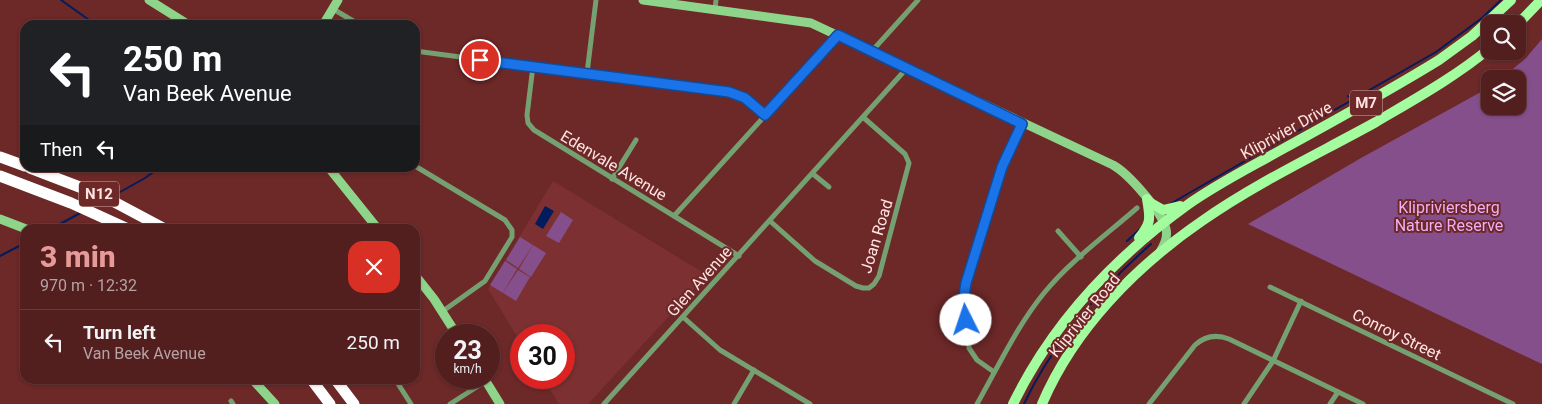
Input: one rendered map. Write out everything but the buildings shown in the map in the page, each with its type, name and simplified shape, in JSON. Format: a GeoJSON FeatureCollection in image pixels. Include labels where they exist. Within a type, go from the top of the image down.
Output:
{"type":"FeatureCollection","features":[{"type":"Feature","properties":{"kind":"highway"},"geometry":{"type":"LineString","coordinates":[[0,157],[20,164]]}},
{"type":"Feature","properties":{"kind":"highway","name":"N12"},"geometry":{"type":"LineString","coordinates":[[40,172],[103,196],[156,224]]}},
{"type":"Feature","properties":{"kind":"highway","name":"N12"},"geometry":{"type":"LineString","coordinates":[[0,176],[71,203],[117,224]]}},
{"type":"Feature","properties":{"kind":"highway"},"geometry":{"type":"LineString","coordinates":[[315,384],[330,404]]}},
{"type":"Feature","properties":{"kind":"highway"},"geometry":{"type":"LineString","coordinates":[[339,384],[354,404]]}},
{"type":"Feature","properties":{"kind":"main road","name":"Kliprivier Drive"},"geometry":{"type":"LineString","coordinates":[[1126,254],[1163,223],[1209,191],[1439,60],[1472,36],[1511,0]]}},
{"type":"Feature","properties":{"kind":"main road"},"geometry":{"type":"LineString","coordinates":[[1526,15],[1540,0]]}},
{"type":"Feature","properties":{"kind":"main road","name":"M7"},"geometry":{"type":"LineString","coordinates":[[1160,252],[1228,204],[1405,105],[1481,55]]}},
{"type":"Feature","properties":{"kind":"main road"},"geometry":{"type":"LineString","coordinates":[[1148,200],[1163,210],[1187,206]]}},
{"type":"Feature","properties":{"kind":"main road"},"geometry":{"type":"LineString","coordinates":[[1126,254],[1149,224],[1148,200]]}},
{"type":"Feature","properties":{"kind":"main road","name":"Kliprivier Road"},"geometry":{"type":"LineString","coordinates":[[1042,404],[1058,370],[1075,344],[1115,296],[1160,252]]}},
{"type":"Feature","properties":{"kind":"main road","name":"Kliprivier Road"},"geometry":{"type":"LineString","coordinates":[[1013,404],[1037,361],[1076,306],[1091,288],[1126,254]]}},
{"type":"Feature","properties":{"kind":"street"},"geometry":{"type":"LineString","coordinates":[[149,0],[181,20]]}},
{"type":"Feature","properties":{"kind":"street"},"geometry":{"type":"LineString","coordinates":[[587,73],[596,0]]}},
{"type":"Feature","properties":{"kind":"street"},"geometry":{"type":"LineString","coordinates":[[643,0],[716,5],[805,21],[1120,169],[1133,180],[1163,223],[1166,239],[1160,252]]}},
{"type":"Feature","properties":{"kind":"street"},"geometry":{"type":"LineString","coordinates":[[872,51],[918,0]]}},
{"type":"Feature","properties":{"kind":"street"},"geometry":{"type":"LineString","coordinates":[[326,20],[335,4],[354,20]]}},
{"type":"Feature","properties":{"kind":"street"},"geometry":{"type":"LineString","coordinates":[[674,216],[838,35]]}},
{"type":"Feature","properties":{"kind":"street"},"geometry":{"type":"LineString","coordinates":[[420,52],[735,93],[745,98],[765,115]]}},
{"type":"Feature","properties":{"kind":"street","name":"Edenvale Avenue"},"geometry":{"type":"LineString","coordinates":[[534,66],[527,115],[531,127],[538,134],[739,256]]}},
{"type":"Feature","properties":{"kind":"street","name":"Glen Avenue"},"geometry":{"type":"LineString","coordinates":[[604,404],[864,118],[907,68]]}},
{"type":"Feature","properties":{"kind":"street","name":"Joan Road"},"geometry":{"type":"LineString","coordinates":[[770,221],[810,258],[850,283],[863,288],[869,288],[877,281],[890,239],[909,163],[905,154],[864,118]]}},
{"type":"Feature","properties":{"kind":"street"},"geometry":{"type":"LineString","coordinates":[[994,372],[977,360],[969,348],[964,296],[966,283],[1002,167],[1022,124]]}},
{"type":"Feature","properties":{"kind":"street"},"geometry":{"type":"LineString","coordinates":[[612,178],[636,140]]}},
{"type":"Feature","properties":{"kind":"street"},"geometry":{"type":"LineString","coordinates":[[420,169],[505,220],[512,230],[512,237],[485,281],[443,311]]}},
{"type":"Feature","properties":{"kind":"street"},"geometry":{"type":"LineString","coordinates":[[333,172],[374,224]]}},
{"type":"Feature","properties":{"kind":"street"},"geometry":{"type":"LineString","coordinates":[[813,174],[828,188]]}},
{"type":"Feature","properties":{"kind":"street"},"geometry":{"type":"LineString","coordinates":[[977,404],[1022,325],[1043,294],[1081,257],[1137,208]]}},
{"type":"Feature","properties":{"kind":"street"},"geometry":{"type":"LineString","coordinates":[[0,221],[20,228]]}},
{"type":"Feature","properties":{"kind":"street"},"geometry":{"type":"LineString","coordinates":[[1058,231],[1081,257]]}},
{"type":"Feature","properties":{"kind":"street"},"geometry":{"type":"LineString","coordinates":[[420,281],[451,324]]}},
{"type":"Feature","properties":{"kind":"street","name":"Conroy Street"},"geometry":{"type":"LineString","coordinates":[[1270,287],[1513,404]]}},
{"type":"Feature","properties":{"kind":"street"},"geometry":{"type":"LineString","coordinates":[[1244,404],[1273,361],[1300,301]]}},
{"type":"Feature","properties":{"kind":"street"},"geometry":{"type":"LineString","coordinates":[[683,317],[720,350],[810,404]]}},
{"type":"Feature","properties":{"kind":"street"},"geometry":{"type":"LineString","coordinates":[[1149,404],[1192,348],[1205,338],[1222,337],[1363,404]]}},
{"type":"Feature","properties":{"kind":"street"},"geometry":{"type":"LineString","coordinates":[[734,404],[754,370]]}},
{"type":"Feature","properties":{"kind":"street"},"geometry":{"type":"LineString","coordinates":[[257,384],[277,404]]}},
{"type":"Feature","properties":{"kind":"street"},"geometry":{"type":"LineString","coordinates":[[260,384],[277,404]]}},
{"type":"Feature","properties":{"kind":"street"},"geometry":{"type":"LineString","coordinates":[[398,384],[411,404]]}},
{"type":"Feature","properties":{"kind":"street"},"geometry":{"type":"LineString","coordinates":[[450,404],[471,389]]}},
{"type":"Feature","properties":{"kind":"street"},"geometry":{"type":"LineString","coordinates":[[491,389],[500,404]]}},
{"type":"Feature","properties":{"kind":"street"},"geometry":{"type":"LineString","coordinates":[[1330,404],[1338,392]]}},
{"type":"Feature","properties":{"kind":"shaded area"},"geometry":{"type":"Polygon","coordinates":[[[553,181],[707,275],[588,404],[559,404],[550,389],[575,389],[575,324],[510,325],[488,289],[553,181]]]}},
{"type":"Feature","properties":{"kind":"shaded area"},"geometry":{"type":"Polygon","coordinates":[[[545,206],[554,211],[543,229],[535,224],[545,206]]]}},
{"type":"Feature","properties":{"kind":"green space","name":"Klipriviersberg Nature Reserve"},"geometry":{"type":"Polygon","coordinates":[[[1542,39],[1542,364],[1248,224],[1361,158],[1481,92],[1481,115],[1526,115],[1526,70],[1512,70],[1526,60],[1542,39]]]}},
{"type":"Feature","properties":{"kind":"green space"},"geometry":{"type":"Polygon","coordinates":[[[561,212],[573,220],[559,243],[546,236],[561,212]]]}},
{"type":"Feature","properties":{"kind":"green space"},"geometry":{"type":"Polygon","coordinates":[[[520,237],[533,245],[518,268],[506,260],[520,237]]]}},
{"type":"Feature","properties":{"kind":"green space"},"geometry":{"type":"Polygon","coordinates":[[[533,245],[546,253],[531,277],[519,269],[533,245]]]}},
{"type":"Feature","properties":{"kind":"green space"},"geometry":{"type":"Polygon","coordinates":[[[505,261],[517,269],[503,293],[490,285],[505,261]]]}},
{"type":"Feature","properties":{"kind":"green space"},"geometry":{"type":"Polygon","coordinates":[[[518,270],[530,277],[516,301],[503,293],[518,270]]]}},
{"type":"Feature","properties":{"kind":"waterway"},"geometry":{"type":"LineString","coordinates":[[61,0],[89,20]]}},
{"type":"Feature","properties":{"kind":"waterway"},"geometry":{"type":"LineString","coordinates":[[1170,204],[1436,52],[1482,18],[1501,0]]}},
{"type":"Feature","properties":{"kind":"waterway"},"geometry":{"type":"LineString","coordinates":[[1348,96],[1353,100]]}},
{"type":"Feature","properties":{"kind":"waterway"},"geometry":{"type":"LineString","coordinates":[[113,196],[153,172]]}},
{"type":"Feature","properties":{"kind":"waterway"},"geometry":{"type":"LineString","coordinates":[[91,207],[102,201]]}},
{"type":"Feature","properties":{"kind":"waterway"},"geometry":{"type":"LineString","coordinates":[[60,224],[82,212]]}},
{"type":"Feature","properties":{"kind":"waterway"},"geometry":{"type":"LineString","coordinates":[[1127,241],[1140,229]]}},
{"type":"Feature","properties":{"kind":"waterway"},"geometry":{"type":"LineString","coordinates":[[1024,404],[1063,338],[1096,298],[1151,244]]}},
{"type":"Feature","properties":{"kind":"waterway"},"geometry":{"type":"LineString","coordinates":[[0,256],[20,246]]}},
{"type":"Feature","properties":{"kind":"route"},"geometry":{"type":"LineString","coordinates":[[480,60],[735,93],[745,98],[765,115],[838,35],[1022,124],[1002,167],[966,283],[964,301],[966,320]]}}]}
